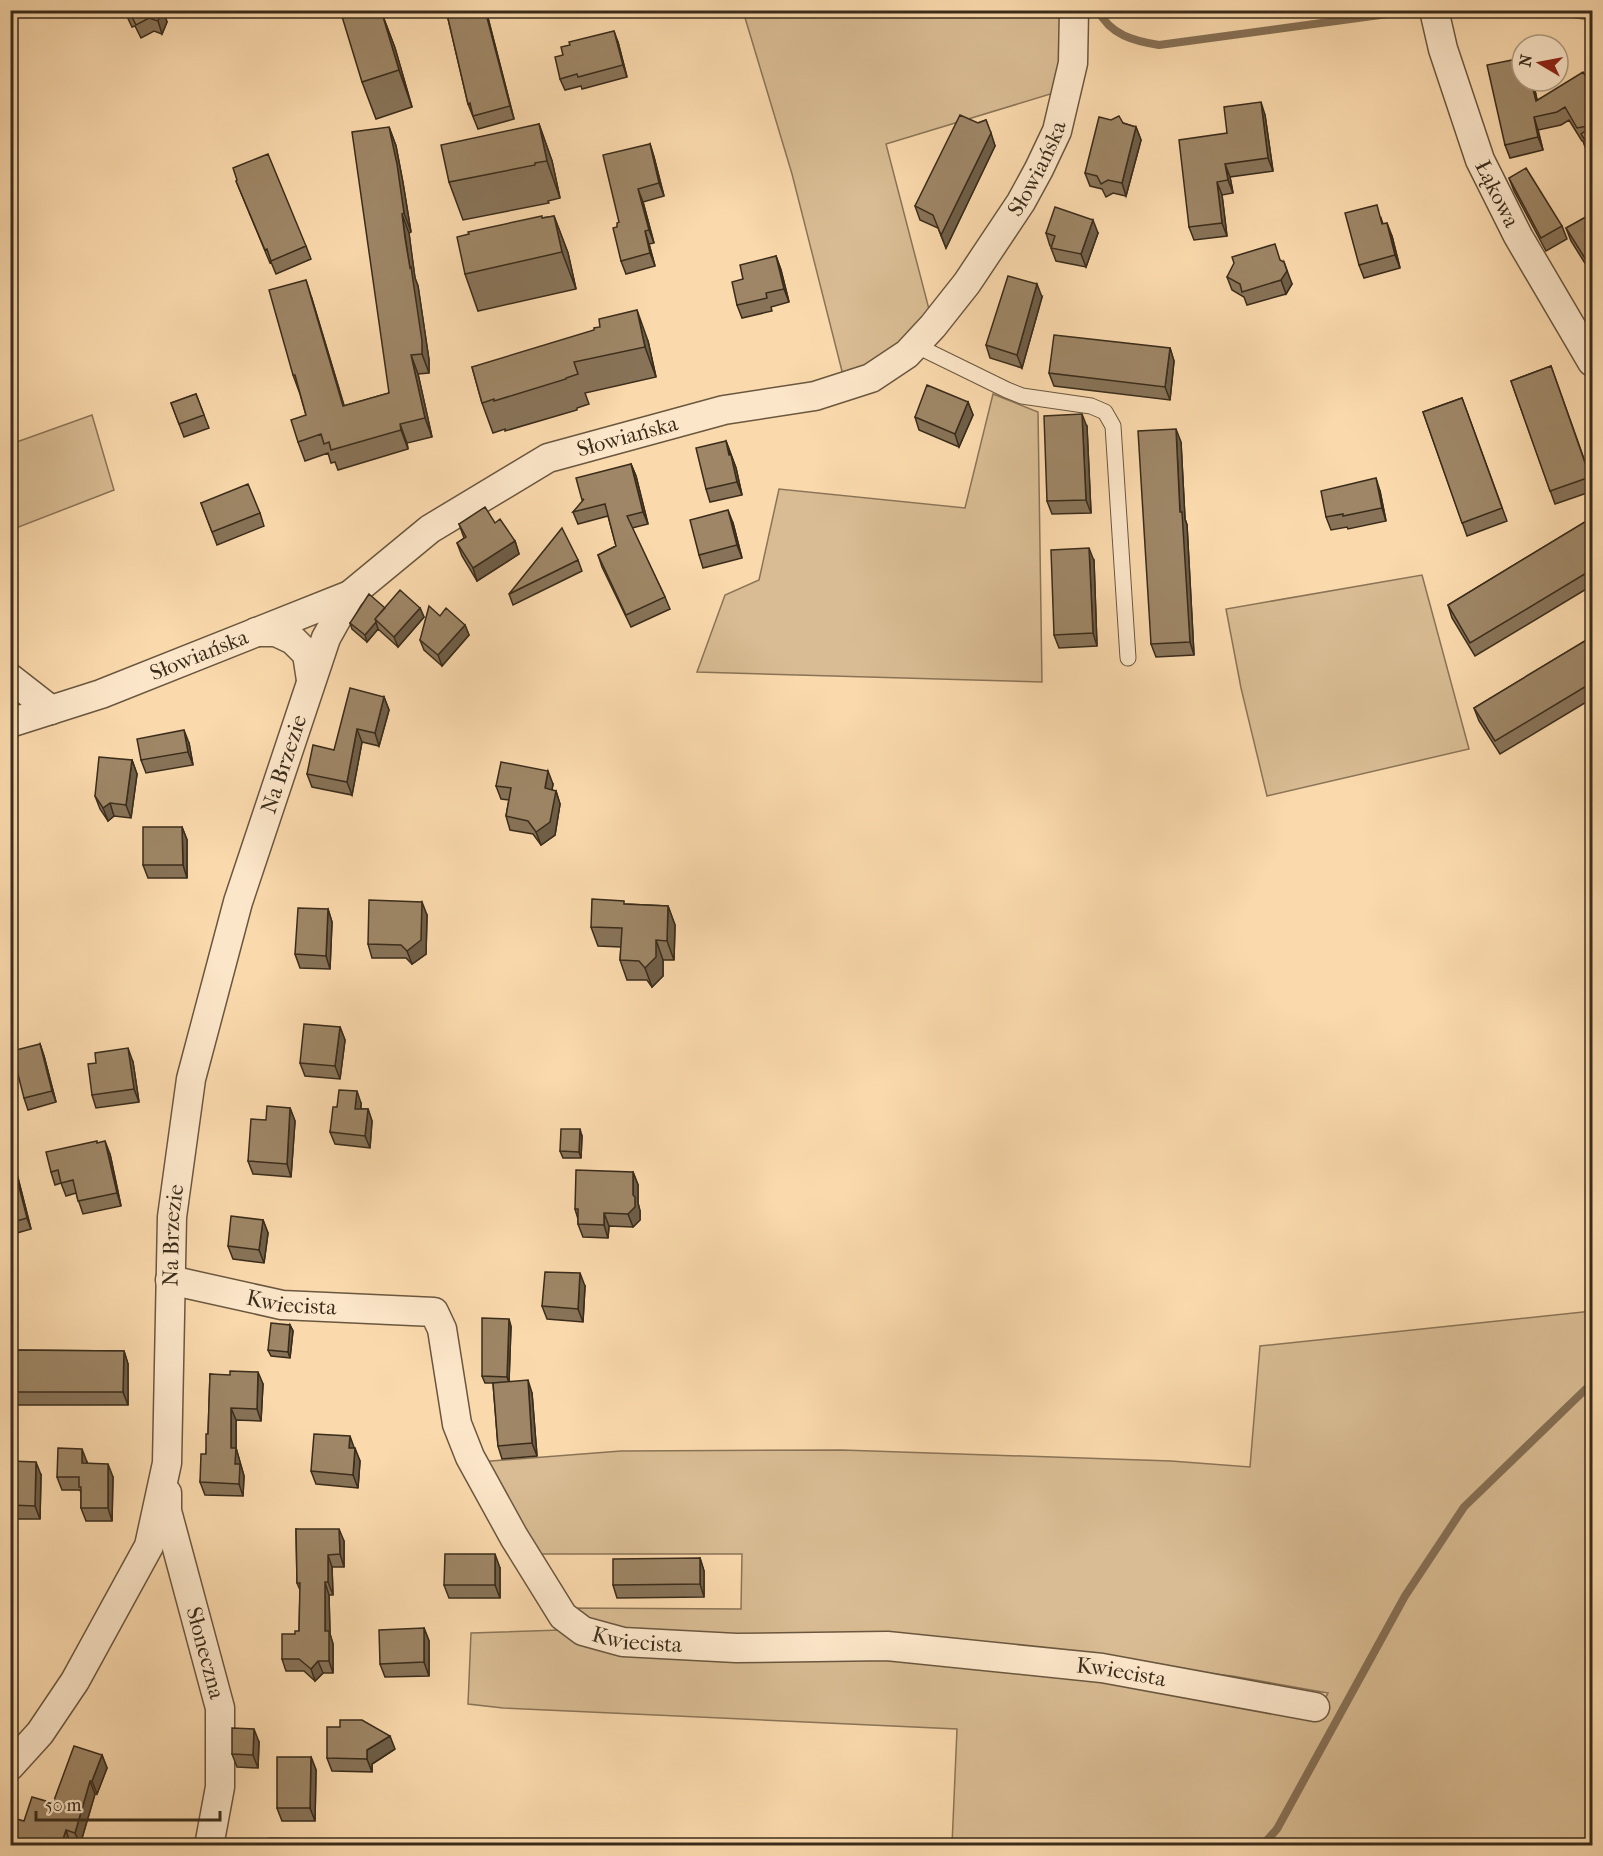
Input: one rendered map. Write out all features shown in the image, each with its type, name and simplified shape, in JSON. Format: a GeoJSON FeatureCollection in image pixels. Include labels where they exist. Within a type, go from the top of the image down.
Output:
{"type":"FeatureCollection","features":[{"type":"Feature","properties":{"kind":"street","name":"Słowiańska"},"geometry":{"type":"LineString","coordinates":[[10,723],[101,694],[350,595],[430,529],[548,458],[724,410],[815,396],[871,378],[907,354],[968,283],[1039,169],[1057,131],[1073,63],[1074,10]]}},
{"type":"Feature","properties":{"kind":"street","name":"Łąkowa"},"geometry":{"type":"LineString","coordinates":[[1434,10],[1443,50],[1480,160],[1518,236],[1593,362]]}},
{"type":"Feature","properties":{"kind":"street","name":"Na Brzezie"},"geometry":{"type":"LineString","coordinates":[[10,1766],[40,1733],[75,1681],[148,1546],[167,1463],[172,1217],[191,1079],[238,902],[326,638],[350,595]]}},
{"type":"Feature","properties":{"kind":"street","name":"Na Brzezie"},"geometry":{"type":"LineString","coordinates":[[254,632],[276,632],[293,640],[308,654],[311,680]]}},
{"type":"Feature","properties":{"kind":"street"},"geometry":{"type":"LineString","coordinates":[[10,678],[51,710]]}},
{"type":"Feature","properties":{"kind":"street","name":"Kwiecista"},"geometry":{"type":"LineString","coordinates":[[170,1280],[282,1305],[434,1312],[442,1329],[457,1424],[470,1456],[514,1537],[563,1616],[583,1631],[623,1642],[736,1648],[887,1646],[1102,1668],[1315,1707]]}},
{"type":"Feature","properties":{"kind":"street","name":"Słoneczna"},"geometry":{"type":"LineString","coordinates":[[167,1463],[167,1511],[220,1708],[220,1787],[209,1845]]}},
{"type":"Feature","properties":{"kind":"lane"},"geometry":{"type":"LineString","coordinates":[[915,345],[1022,396],[1091,406],[1104,412],[1113,426],[1128,658]]}},
{"type":"Feature","properties":{"kind":"shaded area"},"geometry":{"type":"Polygon","coordinates":[[[743,11],[1064,11],[1057,92],[886,144],[930,313],[891,353],[844,379],[792,174],[743,11]]]}},
{"type":"Feature","properties":{"kind":"shaded area"},"geometry":{"type":"Polygon","coordinates":[[[1444,11],[1592,11],[1592,23],[1590,20],[1550,14],[1444,11]]]}},
{"type":"Feature","properties":{"kind":"shaded area"},"geometry":{"type":"Polygon","coordinates":[[[993,394],[1038,412],[1042,682],[697,672],[725,595],[759,580],[779,489],[965,508],[993,394]]]}},
{"type":"Feature","properties":{"kind":"shaded area"},"geometry":{"type":"Polygon","coordinates":[[[92,415],[114,490],[11,530],[11,444],[92,415]]]}},
{"type":"Feature","properties":{"kind":"shaded area"},"geometry":{"type":"Polygon","coordinates":[[[1422,575],[1469,749],[1267,796],[1241,688],[1226,609],[1422,575]]]}},
{"type":"Feature","properties":{"kind":"shaded area"},"geometry":{"type":"Polygon","coordinates":[[[1592,1311],[1592,1845],[952,1845],[957,1729],[503,1708],[468,1704],[471,1633],[561,1630],[589,1646],[883,1652],[1105,1674],[1315,1717],[1328,1693],[1232,1676],[921,1640],[638,1640],[590,1627],[568,1608],[741,1609],[742,1554],[534,1554],[479,1462],[621,1451],[842,1450],[1171,1461],[1250,1467],[1260,1346],[1592,1311]]]}},
{"type":"Feature","properties":{"kind":"shaded area"},"geometry":{"type":"Polygon","coordinates":[[[269,1838],[532,1845],[269,1846],[269,1838]]]}},
{"type":"Feature","properties":{"kind":"building"},"geometry":{"type":"Polygon","coordinates":[[[126,10],[161,10],[158,21],[149,18],[136,25],[126,10]]]}},
{"type":"Feature","properties":{"kind":"building"},"geometry":{"type":"Polygon","coordinates":[[[340,10],[381,10],[399,70],[362,82],[340,10]]]}},
{"type":"Feature","properties":{"kind":"building"},"geometry":{"type":"Polygon","coordinates":[[[446,10],[485,10],[510,106],[473,116],[470,103],[468,104],[446,10]]]}},
{"type":"Feature","properties":{"kind":"building"},"geometry":{"type":"Polygon","coordinates":[[[614,31],[623,65],[578,77],[577,74],[560,79],[555,57],[563,55],[561,47],[570,45],[569,42],[614,31]]]}},
{"type":"Feature","properties":{"kind":"building"},"geometry":{"type":"Polygon","coordinates":[[[1510,60],[1510,93],[1534,93],[1536,101],[1549,93],[1570,93],[1570,80],[1583,72],[1593,87],[1593,125],[1577,128],[1565,107],[1557,112],[1534,117],[1538,137],[1505,145],[1487,65],[1510,60]]]}},
{"type":"Feature","properties":{"kind":"building"},"geometry":{"type":"Polygon","coordinates":[[[1261,102],[1268,158],[1225,164],[1228,180],[1217,182],[1222,223],[1189,227],[1179,140],[1227,133],[1224,107],[1261,102]]]}},
{"type":"Feature","properties":{"kind":"building"},"geometry":{"type":"Polygon","coordinates":[[[960,115],[978,123],[986,120],[991,133],[941,235],[933,215],[915,206],[960,115]]]}},
{"type":"Feature","properties":{"kind":"building"},"geometry":{"type":"Polygon","coordinates":[[[1119,116],[1123,123],[1136,127],[1122,183],[1108,180],[1101,184],[1097,176],[1085,173],[1099,117],[1111,120],[1119,116]]]}},
{"type":"Feature","properties":{"kind":"building"},"geometry":{"type":"Polygon","coordinates":[[[539,124],[547,161],[449,182],[441,145],[539,124]]]}},
{"type":"Feature","properties":{"kind":"building"},"geometry":{"type":"Polygon","coordinates":[[[1593,126],[1593,153],[1581,134],[1593,126]]]}},
{"type":"Feature","properties":{"kind":"building"},"geometry":{"type":"Polygon","coordinates":[[[389,127],[397,164],[405,238],[422,341],[422,354],[411,355],[425,418],[400,424],[401,430],[331,450],[329,442],[324,444],[321,434],[298,442],[291,420],[306,415],[269,290],[306,280],[343,406],[389,393],[352,132],[389,127]]]}},
{"type":"Feature","properties":{"kind":"building"},"geometry":{"type":"Polygon","coordinates":[[[650,144],[659,183],[638,189],[649,230],[645,231],[650,253],[621,261],[613,228],[617,227],[619,222],[603,155],[650,144]]]}},
{"type":"Feature","properties":{"kind":"building"},"geometry":{"type":"Polygon","coordinates":[[[268,154],[306,246],[271,261],[236,181],[233,168],[268,154]]]}},
{"type":"Feature","properties":{"kind":"building"},"geometry":{"type":"Polygon","coordinates":[[[1526,168],[1562,226],[1541,238],[1509,178],[1526,168]]]}},
{"type":"Feature","properties":{"kind":"building"},"geometry":{"type":"Polygon","coordinates":[[[1377,205],[1382,224],[1387,223],[1395,255],[1359,265],[1345,213],[1377,205]]]}},
{"type":"Feature","properties":{"kind":"building"},"geometry":{"type":"Polygon","coordinates":[[[1055,207],[1093,220],[1081,254],[1051,248],[1055,236],[1046,233],[1055,207]]]}},
{"type":"Feature","properties":{"kind":"building"},"geometry":{"type":"Polygon","coordinates":[[[1593,213],[1593,271],[1566,228],[1593,213]]]}},
{"type":"Feature","properties":{"kind":"building"},"geometry":{"type":"Polygon","coordinates":[[[542,216],[542,218],[554,216],[562,252],[465,274],[457,237],[469,234],[468,232],[542,216]]]}},
{"type":"Feature","properties":{"kind":"building"},"geometry":{"type":"Polygon","coordinates":[[[1275,244],[1280,260],[1284,262],[1287,271],[1281,280],[1242,292],[1240,284],[1227,277],[1234,263],[1232,257],[1275,244]]]}},
{"type":"Feature","properties":{"kind":"building"},"geometry":{"type":"Polygon","coordinates":[[[776,256],[784,289],[766,293],[767,298],[737,305],[732,282],[743,279],[740,265],[776,256]]]}},
{"type":"Feature","properties":{"kind":"building"},"geometry":{"type":"Polygon","coordinates":[[[1008,276],[1037,284],[1017,355],[986,345],[1008,276]]]}},
{"type":"Feature","properties":{"kind":"building"},"geometry":{"type":"Polygon","coordinates":[[[637,310],[645,347],[574,362],[578,374],[482,403],[472,367],[594,330],[600,327],[599,319],[637,310]]]}},
{"type":"Feature","properties":{"kind":"building"},"geometry":{"type":"Polygon","coordinates":[[[1054,335],[1170,348],[1165,387],[1049,373],[1054,335]]]}},
{"type":"Feature","properties":{"kind":"building"},"geometry":{"type":"Polygon","coordinates":[[[1551,366],[1590,477],[1550,491],[1511,381],[1551,366]]]}},
{"type":"Feature","properties":{"kind":"building"},"geometry":{"type":"Polygon","coordinates":[[[927,385],[968,402],[955,434],[915,417],[927,385]]]}},
{"type":"Feature","properties":{"kind":"building"},"geometry":{"type":"Polygon","coordinates":[[[196,394],[204,415],[179,424],[171,403],[196,394]]]}},
{"type":"Feature","properties":{"kind":"building"},"geometry":{"type":"Polygon","coordinates":[[[1462,398],[1502,508],[1462,523],[1423,412],[1462,398]]]}},
{"type":"Feature","properties":{"kind":"building"},"geometry":{"type":"Polygon","coordinates":[[[1082,414],[1086,500],[1047,501],[1044,416],[1082,414]]]}},
{"type":"Feature","properties":{"kind":"building"},"geometry":{"type":"Polygon","coordinates":[[[1176,429],[1190,642],[1151,644],[1138,431],[1176,429]]]}},
{"type":"Feature","properties":{"kind":"building"},"geometry":{"type":"Polygon","coordinates":[[[726,441],[737,482],[706,489],[696,448],[726,441]]]}},
{"type":"Feature","properties":{"kind":"building"},"geometry":{"type":"Polygon","coordinates":[[[631,464],[643,512],[627,516],[665,597],[626,615],[598,555],[616,546],[605,504],[573,512],[584,499],[582,500],[576,478],[631,464]]]}},
{"type":"Feature","properties":{"kind":"building"},"geometry":{"type":"Polygon","coordinates":[[[1376,478],[1382,508],[1326,517],[1321,491],[1376,478]]]}},
{"type":"Feature","properties":{"kind":"building"},"geometry":{"type":"Polygon","coordinates":[[[248,484],[260,513],[212,532],[201,503],[248,484]]]}},
{"type":"Feature","properties":{"kind":"building"},"geometry":{"type":"Polygon","coordinates":[[[485,507],[495,523],[500,519],[515,541],[473,568],[457,543],[466,537],[459,524],[485,507]]]}},
{"type":"Feature","properties":{"kind":"building"},"geometry":{"type":"Polygon","coordinates":[[[728,510],[737,545],[699,555],[690,520],[728,510]]]}},
{"type":"Feature","properties":{"kind":"building"},"geometry":{"type":"Polygon","coordinates":[[[1593,517],[1593,569],[1470,643],[1448,605],[1593,517]]]}},
{"type":"Feature","properties":{"kind":"building"},"geometry":{"type":"Polygon","coordinates":[[[562,528],[578,560],[509,594],[562,528]]]}},
{"type":"Feature","properties":{"kind":"building"},"geometry":{"type":"Polygon","coordinates":[[[1089,548],[1093,633],[1054,635],[1051,550],[1089,548]]]}},
{"type":"Feature","properties":{"kind":"building"},"geometry":{"type":"Polygon","coordinates":[[[400,590],[420,608],[394,637],[375,619],[400,590]]]}},
{"type":"Feature","properties":{"kind":"building"},"geometry":{"type":"Polygon","coordinates":[[[369,594],[385,608],[365,635],[350,623],[369,594]]]}},
{"type":"Feature","properties":{"kind":"building"},"geometry":{"type":"Polygon","coordinates":[[[429,606],[440,616],[446,608],[465,625],[438,655],[420,640],[429,606]]]}},
{"type":"Feature","properties":{"kind":"building"},"geometry":{"type":"Polygon","coordinates":[[[1593,636],[1593,682],[1495,741],[1474,708],[1593,636]]]}},
{"type":"Feature","properties":{"kind":"building"},"geometry":{"type":"Polygon","coordinates":[[[350,688],[384,697],[375,733],[357,729],[347,782],[307,774],[313,745],[334,750],[350,688]]]}},
{"type":"Feature","properties":{"kind":"building"},"geometry":{"type":"Polygon","coordinates":[[[184,730],[188,752],[141,760],[137,739],[184,730]]]}},
{"type":"Feature","properties":{"kind":"building"},"geometry":{"type":"Polygon","coordinates":[[[99,757],[132,760],[126,805],[110,803],[103,808],[95,796],[99,757]]]}},
{"type":"Feature","properties":{"kind":"building"},"geometry":{"type":"Polygon","coordinates":[[[501,762],[548,771],[545,788],[556,791],[550,822],[536,832],[528,821],[506,816],[511,788],[496,786],[501,762]]]}},
{"type":"Feature","properties":{"kind":"building"},"geometry":{"type":"Polygon","coordinates":[[[143,827],[182,827],[183,865],[143,865],[143,827]]]}},
{"type":"Feature","properties":{"kind":"building"},"geometry":{"type":"Polygon","coordinates":[[[592,899],[624,901],[624,904],[668,906],[667,941],[656,940],[656,957],[645,968],[639,961],[620,960],[622,928],[591,927],[592,899]]]}},
{"type":"Feature","properties":{"kind":"building"},"geometry":{"type":"Polygon","coordinates":[[[369,900],[422,902],[421,940],[407,951],[401,945],[368,944],[369,900]]]}},
{"type":"Feature","properties":{"kind":"building"},"geometry":{"type":"Polygon","coordinates":[[[298,908],[328,909],[326,956],[295,954],[298,908]]]}},
{"type":"Feature","properties":{"kind":"building"},"geometry":{"type":"Polygon","coordinates":[[[304,1024],[340,1027],[335,1066],[300,1063],[304,1024]]]}},
{"type":"Feature","properties":{"kind":"building"},"geometry":{"type":"Polygon","coordinates":[[[40,1044],[52,1091],[24,1098],[12,1051],[40,1044]]]}},
{"type":"Feature","properties":{"kind":"building"},"geometry":{"type":"Polygon","coordinates":[[[128,1048],[134,1089],[92,1095],[88,1064],[96,1063],[95,1053],[128,1048]]]}},
{"type":"Feature","properties":{"kind":"building"},"geometry":{"type":"Polygon","coordinates":[[[339,1090],[357,1091],[355,1109],[368,1109],[365,1136],[330,1132],[333,1107],[337,1107],[339,1090]]]}},
{"type":"Feature","properties":{"kind":"building"},"geometry":{"type":"Polygon","coordinates":[[[267,1106],[290,1108],[287,1164],[248,1161],[251,1119],[266,1120],[267,1106]]]}},
{"type":"Feature","properties":{"kind":"building"},"geometry":{"type":"Polygon","coordinates":[[[561,1129],[580,1129],[579,1152],[560,1151],[561,1129]]]}},
{"type":"Feature","properties":{"kind":"building"},"geometry":{"type":"Polygon","coordinates":[[[97,1141],[97,1143],[105,1141],[117,1193],[78,1201],[73,1180],[61,1183],[58,1170],[51,1172],[46,1152],[97,1141]]]}},
{"type":"Feature","properties":{"kind":"building"},"geometry":{"type":"Polygon","coordinates":[[[14,1167],[27,1218],[10,1223],[10,1168],[14,1167]]]}},
{"type":"Feature","properties":{"kind":"building"},"geometry":{"type":"Polygon","coordinates":[[[576,1170],[633,1172],[635,1207],[628,1214],[604,1213],[604,1225],[578,1224],[578,1209],[575,1209],[576,1170]]]}},
{"type":"Feature","properties":{"kind":"building"},"geometry":{"type":"Polygon","coordinates":[[[231,1216],[263,1220],[259,1250],[228,1246],[231,1216]]]}},
{"type":"Feature","properties":{"kind":"building"},"geometry":{"type":"Polygon","coordinates":[[[545,1272],[580,1273],[578,1309],[542,1306],[545,1272]]]}},
{"type":"Feature","properties":{"kind":"building"},"geometry":{"type":"Polygon","coordinates":[[[482,1318],[509,1319],[507,1377],[482,1376],[482,1318]]]}},
{"type":"Feature","properties":{"kind":"building"},"geometry":{"type":"Polygon","coordinates":[[[271,1323],[290,1325],[288,1352],[268,1350],[271,1323]]]}},
{"type":"Feature","properties":{"kind":"building"},"geometry":{"type":"Polygon","coordinates":[[[10,1350],[124,1351],[123,1392],[10,1392],[10,1350]]]}},
{"type":"Feature","properties":{"kind":"building"},"geometry":{"type":"Polygon","coordinates":[[[230,1371],[258,1372],[257,1409],[231,1408],[231,1448],[236,1448],[235,1464],[240,1464],[239,1484],[200,1482],[201,1454],[206,1454],[206,1434],[208,1434],[210,1374],[230,1375],[230,1371]]]}},
{"type":"Feature","properties":{"kind":"building"},"geometry":{"type":"Polygon","coordinates":[[[528,1380],[532,1443],[498,1446],[493,1383],[528,1380]]]}},
{"type":"Feature","properties":{"kind":"building"},"geometry":{"type":"Polygon","coordinates":[[[314,1434],[350,1436],[349,1448],[355,1448],[353,1475],[311,1471],[314,1434]]]}},
{"type":"Feature","properties":{"kind":"building"},"geometry":{"type":"Polygon","coordinates":[[[58,1448],[82,1449],[82,1463],[108,1464],[108,1508],[81,1508],[79,1477],[57,1477],[58,1448]]]}},
{"type":"Feature","properties":{"kind":"building"},"geometry":{"type":"Polygon","coordinates":[[[10,1461],[36,1462],[35,1506],[10,1505],[10,1461]]]}},
{"type":"Feature","properties":{"kind":"building"},"geometry":{"type":"Polygon","coordinates":[[[296,1529],[339,1529],[340,1554],[328,1555],[328,1582],[325,1582],[325,1631],[329,1631],[329,1661],[318,1661],[311,1669],[299,1659],[282,1659],[282,1634],[295,1634],[295,1631],[299,1631],[300,1583],[297,1583],[296,1529]]]}},
{"type":"Feature","properties":{"kind":"building"},"geometry":{"type":"Polygon","coordinates":[[[445,1554],[495,1554],[495,1585],[444,1585],[445,1554]]]}},
{"type":"Feature","properties":{"kind":"building"},"geometry":{"type":"Polygon","coordinates":[[[700,1558],[700,1584],[613,1585],[613,1559],[700,1558]]]}},
{"type":"Feature","properties":{"kind":"building"},"geometry":{"type":"Polygon","coordinates":[[[424,1628],[424,1662],[380,1664],[379,1630],[424,1628]]]}},
{"type":"Feature","properties":{"kind":"building"},"geometry":{"type":"Polygon","coordinates":[[[340,1720],[362,1720],[390,1736],[367,1750],[367,1759],[327,1758],[327,1727],[340,1727],[340,1720]]]}},
{"type":"Feature","properties":{"kind":"building"},"geometry":{"type":"Polygon","coordinates":[[[232,1728],[254,1729],[253,1755],[232,1754],[232,1728]]]}},
{"type":"Feature","properties":{"kind":"building"},"geometry":{"type":"Polygon","coordinates":[[[74,1746],[102,1755],[92,1781],[90,1781],[75,1833],[66,1830],[61,1845],[10,1845],[10,1825],[13,1818],[24,1821],[32,1797],[53,1803],[74,1746]]]}},
{"type":"Feature","properties":{"kind":"building"},"geometry":{"type":"Polygon","coordinates":[[[277,1757],[311,1757],[310,1808],[277,1808],[277,1757]]]}},
{"type":"Feature","properties":{"kind":"waterway"},"geometry":{"type":"LineString","coordinates":[[1098,10],[1103,19],[1116,31],[1132,39],[1159,45],[1417,10]]}},
{"type":"Feature","properties":{"kind":"waterway"},"geometry":{"type":"LineString","coordinates":[[1262,1846],[1277,1829],[1405,1596],[1464,1507],[1592,1383]]}}]}
